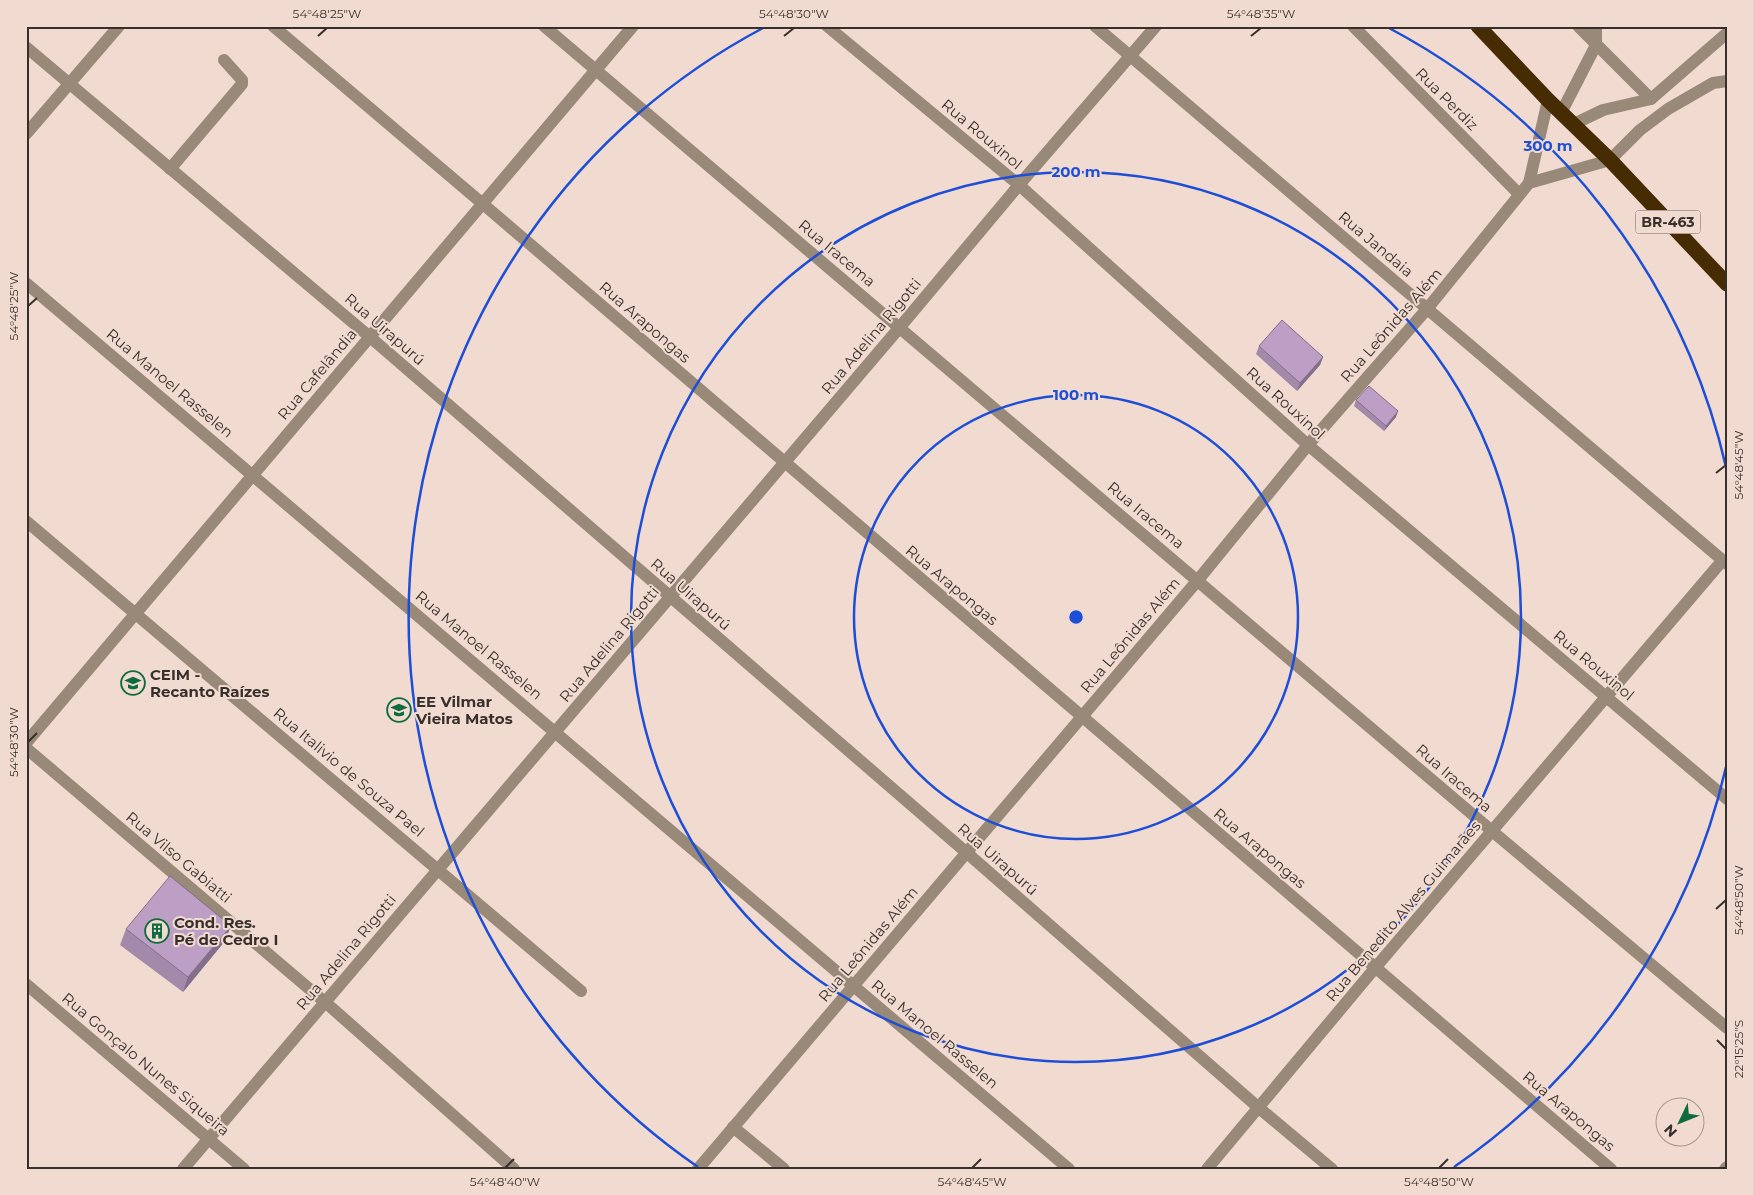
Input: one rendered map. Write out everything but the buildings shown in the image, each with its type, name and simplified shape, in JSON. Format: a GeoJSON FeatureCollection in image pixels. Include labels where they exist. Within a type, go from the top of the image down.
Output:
{"type":"FeatureCollection","features":[{"type":"Feature","properties":{"kind":"highway","name":"BR-463"},"geometry":{"type":"LineString","coordinates":[[1478,26],[1548,100],[1610,160],[1727,284]]}},
{"type":"Feature","properties":{"kind":"street"},"geometry":{"type":"LineString","coordinates":[[26,134],[119,26]]}},
{"type":"Feature","properties":{"kind":"street","name":"Rua Arapongas"},"geometry":{"type":"LineString","coordinates":[[272,26],[1611,1169]]}},
{"type":"Feature","properties":{"kind":"street","name":"Rua Iracema"},"geometry":{"type":"LineString","coordinates":[[544,26],[1492,831],[1727,1028]]}},
{"type":"Feature","properties":{"kind":"street","name":"Rua Cafelândia"},"geometry":{"type":"LineString","coordinates":[[26,743],[633,26]]}},
{"type":"Feature","properties":{"kind":"street","name":"Rua Rouxinol"},"geometry":{"type":"LineString","coordinates":[[827,26],[1019,185],[1308,445],[1727,799]]}},
{"type":"Feature","properties":{"kind":"street","name":"Rua Jandaia"},"geometry":{"type":"LineString","coordinates":[[1094,26],[1724,562]]}},
{"type":"Feature","properties":{"kind":"street","name":"Rua Adelina Rigotti"},"geometry":{"type":"LineString","coordinates":[[183,1169],[1156,26]]}},
{"type":"Feature","properties":{"kind":"street","name":"Rua Perdiz"},"geometry":{"type":"LineString","coordinates":[[1353,26],[1519,194]]}},
{"type":"Feature","properties":{"kind":"street"},"geometry":{"type":"LineString","coordinates":[[1578,26],[1651,99]]}},
{"type":"Feature","properties":{"kind":"street"},"geometry":{"type":"LineString","coordinates":[[1561,113],[1596,45],[1596,26]]}},
{"type":"Feature","properties":{"kind":"street"},"geometry":{"type":"LineString","coordinates":[[1574,124],[1603,110],[1651,99],[1727,33]]}},
{"type":"Feature","properties":{"kind":"street","name":"Rua Uirapurú"},"geometry":{"type":"LineString","coordinates":[[26,47],[370,337],[1259,1108],[1332,1169]]}},
{"type":"Feature","properties":{"kind":"street"},"geometry":{"type":"LineString","coordinates":[[170,169],[242,84],[242,80],[224,60]]}},
{"type":"Feature","properties":{"kind":"street"},"geometry":{"type":"LineString","coordinates":[[1548,100],[1529,183],[1610,160],[1640,130],[1668,109],[1713,83],[1727,81]]}},
{"type":"Feature","properties":{"kind":"street","name":"Rua Leônidas Além"},"geometry":{"type":"LineString","coordinates":[[698,1169],[1198,580],[1308,445],[1427,308],[1529,183]]}},
{"type":"Feature","properties":{"kind":"street","name":"Rua Manoel Rasselen"},"geometry":{"type":"LineString","coordinates":[[26,283],[1070,1169]]}},
{"type":"Feature","properties":{"kind":"street","name":"Rua Italivio de Souza Pael"},"geometry":{"type":"LineString","coordinates":[[26,521],[581,991]]}},
{"type":"Feature","properties":{"kind":"street","name":"Rua Benedito Alves Guimarães"},"geometry":{"type":"LineString","coordinates":[[1207,1169],[1606,697],[1724,562]]}},
{"type":"Feature","properties":{"kind":"street","name":"Rua Vilso Gabiatti"},"geometry":{"type":"LineString","coordinates":[[26,748],[325,1002],[514,1169]]}},
{"type":"Feature","properties":{"kind":"street","name":"Rua Gonçalo Nunes Siqueira"},"geometry":{"type":"LineString","coordinates":[[26,984],[244,1169]]}},
{"type":"Feature","properties":{"kind":"street"},"geometry":{"type":"LineString","coordinates":[[733,1127],[784,1169]]}},
{"type":"Feature","properties":{"kind":"place","name":"CEIM - Recanto Raízes"},"geometry":{"type":"Point","coordinates":[133,683]}},
{"type":"Feature","properties":{"kind":"place","name":"EE Vilmar Vieira Matos"},"geometry":{"type":"Point","coordinates":[399,710]}},
{"type":"Feature","properties":{"kind":"place","name":"Cond. Res. Pé de Cedro I"},"geometry":{"type":"Point","coordinates":[157,931]}}]}
